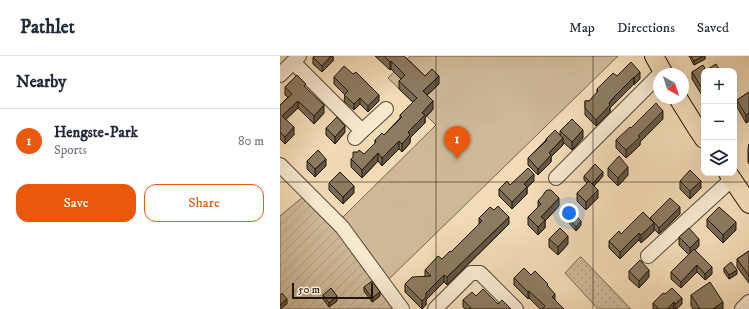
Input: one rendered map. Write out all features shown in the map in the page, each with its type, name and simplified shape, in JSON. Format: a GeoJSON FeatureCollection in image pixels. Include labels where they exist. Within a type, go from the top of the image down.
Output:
{"type":"FeatureCollection","features":[{"type":"Feature","properties":{"kind":"main road"},"geometry":{"type":"LineString","coordinates":[[682,104],[701,134]]}},
{"type":"Feature","properties":{"kind":"main road"},"geometry":{"type":"LineString","coordinates":[[730,176],[749,204]]}},
{"type":"Feature","properties":{"kind":"street"},"geometry":{"type":"LineString","coordinates":[[280,75],[296,59],[358,135],[386,109]]}},
{"type":"Feature","properties":{"kind":"street"},"geometry":{"type":"LineString","coordinates":[[556,178],[653,77]]}},
{"type":"Feature","properties":{"kind":"street"},"geometry":{"type":"LineString","coordinates":[[280,165],[342,227],[402,309]]}},
{"type":"Feature","properties":{"kind":"street"},"geometry":{"type":"LineString","coordinates":[[648,256],[730,176]]}},
{"type":"Feature","properties":{"kind":"street"},"geometry":{"type":"LineString","coordinates":[[435,309],[471,273],[480,273],[516,309]]}},
{"type":"Feature","properties":{"kind":"street"},"geometry":{"type":"LineString","coordinates":[[742,309],[749,302]]}},
{"type":"Feature","properties":{"kind":"shaded area"},"geometry":{"type":"Polygon","coordinates":[[[410,56],[618,56],[388,280],[341,219],[436,125],[388,78],[410,56]]]}},
{"type":"Feature","properties":{"kind":"shaded area"},"geometry":{"type":"Polygon","coordinates":[[[304,196],[333,227],[394,309],[280,309],[280,216],[304,196]]]}},
{"type":"Feature","properties":{"kind":"shaded area"},"geometry":{"type":"Polygon","coordinates":[[[580,257],[631,309],[598,309],[565,273],[580,257]]]}},
{"type":"Feature","properties":{"kind":"building"},"geometry":{"type":"Polygon","coordinates":[[[331,56],[322,66],[313,57],[331,56]]]}},
{"type":"Feature","properties":{"kind":"building"},"geometry":{"type":"Polygon","coordinates":[[[384,56],[404,56],[425,76],[432,69],[439,76],[423,91],[433,101],[422,113],[425,115],[408,132],[410,135],[402,144],[399,141],[382,158],[378,153],[362,170],[351,159],[353,157],[353,152],[358,152],[359,150],[364,154],[376,142],[375,140],[382,133],[384,135],[402,117],[400,115],[417,98],[399,81],[405,75],[384,56]]]}},
{"type":"Feature","properties":{"kind":"building"},"geometry":{"type":"Polygon","coordinates":[[[691,56],[703,56],[694,61],[691,56]]]}},
{"type":"Feature","properties":{"kind":"building"},"geometry":{"type":"Polygon","coordinates":[[[631,62],[640,72],[614,97],[609,103],[610,105],[596,120],[585,108],[585,101],[589,101],[598,91],[597,89],[613,73],[617,76],[631,62]]]}},
{"type":"Feature","properties":{"kind":"building"},"geometry":{"type":"Polygon","coordinates":[[[716,64],[718,68],[709,68],[716,64]]]}},
{"type":"Feature","properties":{"kind":"building"},"geometry":{"type":"Polygon","coordinates":[[[703,65],[705,68],[701,68],[701,87],[692,72],[703,65]]]}},
{"type":"Feature","properties":{"kind":"building"},"geometry":{"type":"Polygon","coordinates":[[[344,66],[353,74],[356,72],[379,95],[368,106],[360,98],[354,104],[344,95],[348,91],[334,77],[344,66]]]}},
{"type":"Feature","properties":{"kind":"building"},"geometry":{"type":"Polygon","coordinates":[[[297,75],[306,84],[304,86],[324,105],[314,116],[298,101],[282,116],[294,127],[285,137],[280,132],[280,105],[292,94],[285,87],[297,75]]]}},
{"type":"Feature","properties":{"kind":"building"},"geometry":{"type":"Polygon","coordinates":[[[749,92],[749,113],[746,115],[737,100],[749,92]]]}},
{"type":"Feature","properties":{"kind":"building"},"geometry":{"type":"Polygon","coordinates":[[[655,104],[657,104],[663,111],[638,136],[640,137],[626,150],[616,140],[630,127],[631,128],[655,104]]]}},
{"type":"Feature","properties":{"kind":"building"},"geometry":{"type":"Polygon","coordinates":[[[337,117],[345,126],[335,137],[326,128],[337,117]]]}},
{"type":"Feature","properties":{"kind":"building"},"geometry":{"type":"Polygon","coordinates":[[[572,119],[583,130],[572,142],[560,131],[572,119]]]}},
{"type":"Feature","properties":{"kind":"building"},"geometry":{"type":"Polygon","coordinates":[[[555,130],[563,138],[549,153],[551,155],[538,169],[528,158],[555,130]]]}},
{"type":"Feature","properties":{"kind":"building"},"geometry":{"type":"Polygon","coordinates":[[[318,150],[326,159],[315,169],[307,161],[318,150]]]}},
{"type":"Feature","properties":{"kind":"building"},"geometry":{"type":"Polygon","coordinates":[[[619,156],[628,167],[618,178],[608,168],[619,156]]]}},
{"type":"Feature","properties":{"kind":"building"},"geometry":{"type":"Polygon","coordinates":[[[595,164],[603,172],[592,184],[584,176],[595,164]]]}},
{"type":"Feature","properties":{"kind":"building"},"geometry":{"type":"Polygon","coordinates":[[[528,168],[534,174],[524,184],[527,187],[512,202],[499,189],[507,181],[510,185],[528,168]]]}},
{"type":"Feature","properties":{"kind":"building"},"geometry":{"type":"Polygon","coordinates":[[[690,170],[701,181],[690,191],[680,181],[690,170]]]}},
{"type":"Feature","properties":{"kind":"building"},"geometry":{"type":"Polygon","coordinates":[[[340,172],[354,186],[343,197],[329,183],[340,172]]]}},
{"type":"Feature","properties":{"kind":"building"},"geometry":{"type":"Polygon","coordinates":[[[589,181],[598,190],[586,202],[577,193],[589,181]]]}},
{"type":"Feature","properties":{"kind":"building"},"geometry":{"type":"Polygon","coordinates":[[[547,190],[551,190],[559,198],[541,217],[545,220],[538,227],[528,217],[541,204],[538,201],[547,190]]]}},
{"type":"Feature","properties":{"kind":"building"},"geometry":{"type":"Polygon","coordinates":[[[670,198],[680,207],[659,228],[650,218],[670,198]]]}},
{"type":"Feature","properties":{"kind":"building"},"geometry":{"type":"Polygon","coordinates":[[[498,206],[509,217],[447,277],[444,275],[426,293],[426,297],[422,301],[405,284],[412,277],[431,276],[425,270],[438,256],[442,259],[450,251],[451,252],[482,221],[479,218],[490,207],[494,210],[498,206]]]}},
{"type":"Feature","properties":{"kind":"building"},"geometry":{"type":"Polygon","coordinates":[[[719,207],[736,222],[723,235],[707,219],[719,207]]]}},
{"type":"Feature","properties":{"kind":"building"},"geometry":{"type":"Polygon","coordinates":[[[643,212],[654,223],[641,235],[639,233],[620,252],[609,241],[619,231],[621,234],[643,212]]]}},
{"type":"Feature","properties":{"kind":"building"},"geometry":{"type":"Polygon","coordinates":[[[574,214],[581,221],[576,227],[569,219],[574,214]]]}},
{"type":"Feature","properties":{"kind":"building"},"geometry":{"type":"Polygon","coordinates":[[[560,228],[568,236],[558,247],[549,239],[560,228]]]}},
{"type":"Feature","properties":{"kind":"building"},"geometry":{"type":"Polygon","coordinates":[[[689,228],[699,239],[690,248],[679,237],[689,228]]]}},
{"type":"Feature","properties":{"kind":"building"},"geometry":{"type":"Polygon","coordinates":[[[694,249],[712,267],[705,274],[697,265],[681,282],[671,272],[694,249]]]}},
{"type":"Feature","properties":{"kind":"building"},"geometry":{"type":"Polygon","coordinates":[[[749,251],[749,276],[737,259],[749,251]]]}},
{"type":"Feature","properties":{"kind":"building"},"geometry":{"type":"Polygon","coordinates":[[[640,260],[649,270],[639,281],[629,271],[640,260]]]}},
{"type":"Feature","properties":{"kind":"building"},"geometry":{"type":"Polygon","coordinates":[[[731,262],[737,270],[729,275],[724,268],[731,262]]]}},
{"type":"Feature","properties":{"kind":"building"},"geometry":{"type":"Polygon","coordinates":[[[524,268],[531,275],[535,271],[548,284],[547,285],[555,294],[552,297],[564,309],[542,309],[545,306],[514,278],[524,268]]]}},
{"type":"Feature","properties":{"kind":"building"},"geometry":{"type":"Polygon","coordinates":[[[372,281],[380,292],[372,298],[364,287],[372,281]]]}},
{"type":"Feature","properties":{"kind":"building"},"geometry":{"type":"Polygon","coordinates":[[[710,282],[723,302],[713,309],[700,309],[691,295],[710,282]]]}},
{"type":"Feature","properties":{"kind":"building"},"geometry":{"type":"Polygon","coordinates":[[[331,288],[337,296],[329,303],[323,295],[331,288]]]}},
{"type":"Feature","properties":{"kind":"building"},"geometry":{"type":"Polygon","coordinates":[[[672,288],[682,298],[675,304],[674,302],[667,309],[659,309],[653,303],[663,293],[665,294],[672,288]]]}},
{"type":"Feature","properties":{"kind":"building"},"geometry":{"type":"Polygon","coordinates":[[[483,289],[498,304],[502,300],[511,309],[472,309],[463,300],[472,292],[476,296],[483,289]]]}},
{"type":"Feature","properties":{"kind":"building"},"geometry":{"type":"Polygon","coordinates":[[[282,293],[287,299],[280,305],[280,295],[282,293]]]}},
{"type":"Feature","properties":{"kind":"place","name":"Hengste-Park"},"geometry":{"type":"Point","coordinates":[457,159]}}]}
